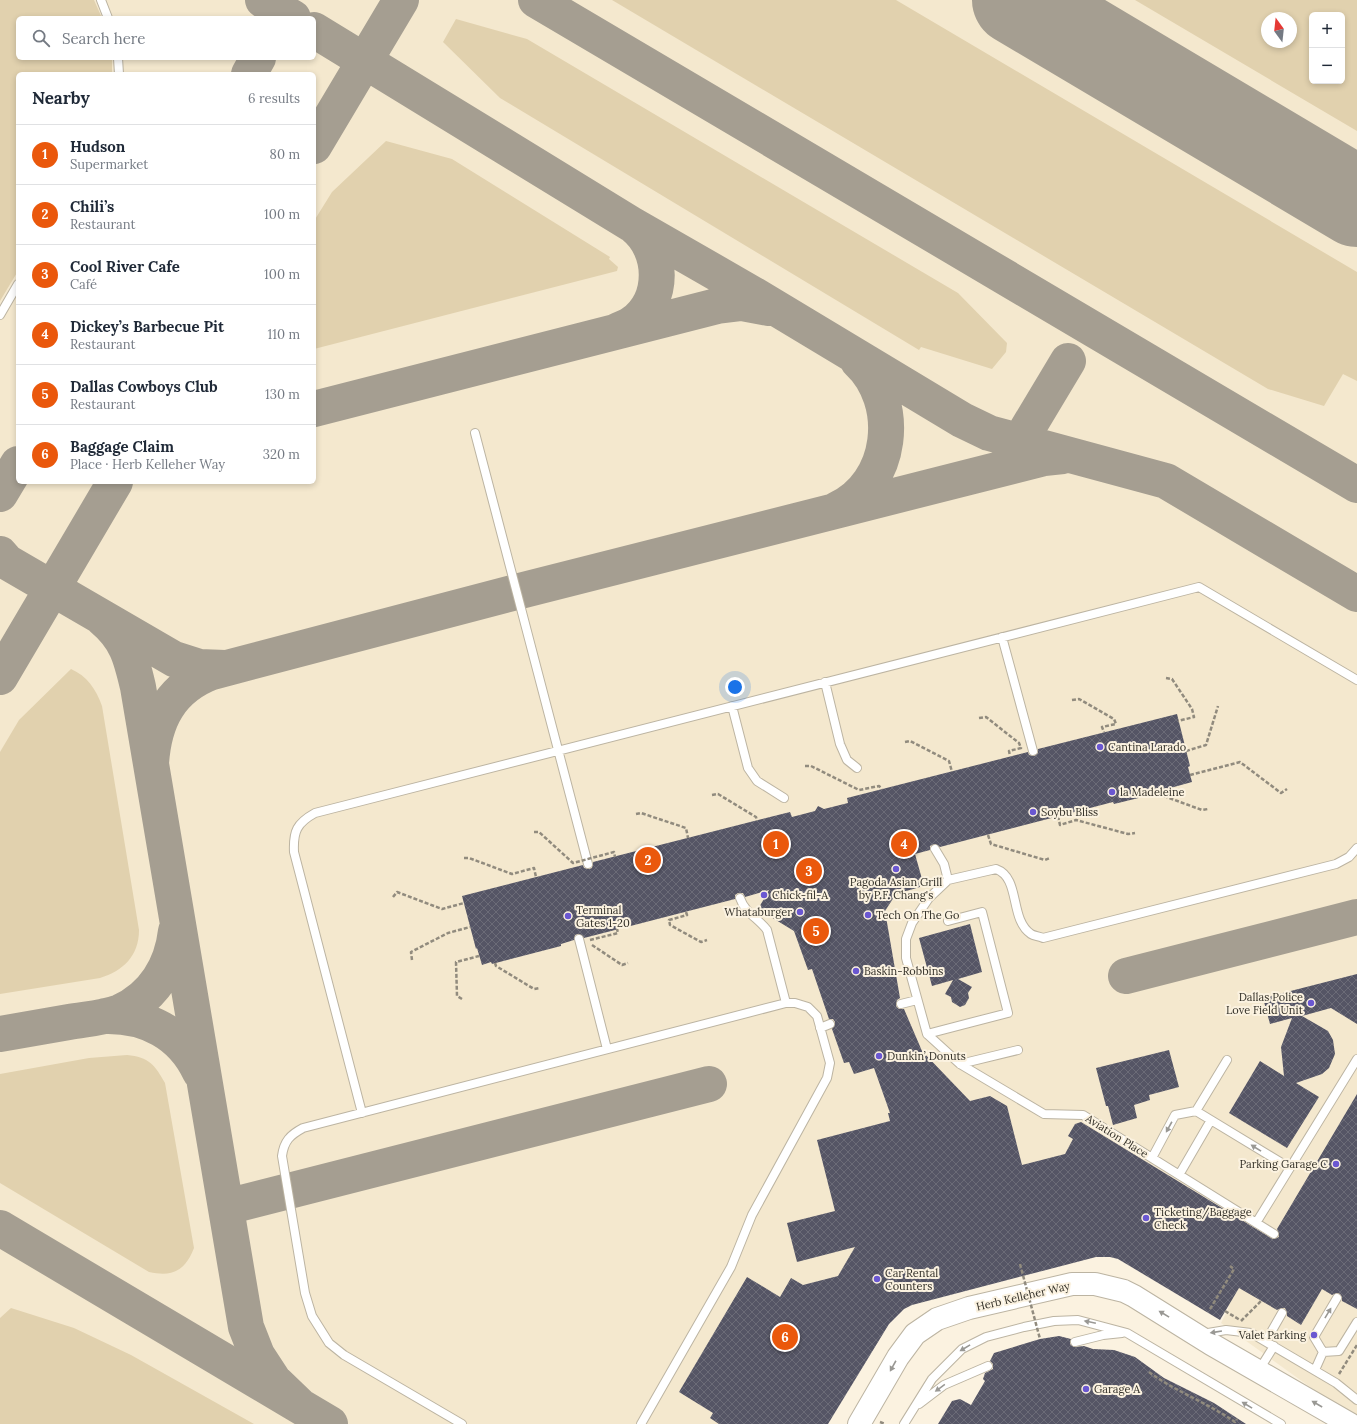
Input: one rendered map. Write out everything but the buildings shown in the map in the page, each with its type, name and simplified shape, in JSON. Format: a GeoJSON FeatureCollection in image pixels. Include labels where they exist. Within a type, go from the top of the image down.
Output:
{"type":"FeatureCollection","features":[{"type":"Feature","properties":{"kind":"main road","name":"Herb Kelleher Way"},"geometry":{"type":"LineString","coordinates":[[859,1424],[898,1357],[915,1334],[936,1319],[969,1308],[1072,1284],[1095,1284],[1124,1291],[1350,1424]]}},
{"type":"Feature","properties":{"kind":"lane"},"geometry":{"type":"LineString","coordinates":[[101,0],[107,16]]}},
{"type":"Feature","properties":{"kind":"lane"},"geometry":{"type":"LineString","coordinates":[[118,60],[118,72]]}},
{"type":"Feature","properties":{"kind":"lane"},"geometry":{"type":"LineString","coordinates":[[0,315],[16,287]]}},
{"type":"Feature","properties":{"kind":"lane"},"geometry":{"type":"LineString","coordinates":[[475,433],[557,751],[588,864]]}},
{"type":"Feature","properties":{"kind":"lane"},"geometry":{"type":"LineString","coordinates":[[362,1113],[294,852],[294,839],[297,827],[304,819],[315,812],[1199,587],[1357,680]]}},
{"type":"Feature","properties":{"kind":"lane"},"geometry":{"type":"LineString","coordinates":[[1002,637],[1033,750]]}},
{"type":"Feature","properties":{"kind":"lane"},"geometry":{"type":"LineString","coordinates":[[825,682],[840,744],[847,760],[858,768]]}},
{"type":"Feature","properties":{"kind":"lane"},"geometry":{"type":"LineString","coordinates":[[732,706],[748,768],[757,781],[784,798]]}},
{"type":"Feature","properties":{"kind":"lane"},"geometry":{"type":"LineString","coordinates":[[948,921],[982,912],[1008,1013],[927,1034],[906,958],[906,939],[912,923],[929,898],[948,880],[996,869],[1003,871],[1009,882],[1017,913],[1022,924],[1031,934],[1043,938],[1336,864],[1349,857],[1357,848]]}},
{"type":"Feature","properties":{"kind":"lane"},"geometry":{"type":"LineString","coordinates":[[935,849],[944,864],[948,880]]}},
{"type":"Feature","properties":{"kind":"lane"},"geometry":{"type":"LineString","coordinates":[[740,898],[748,913],[760,921],[768,930],[786,1003]]}},
{"type":"Feature","properties":{"kind":"lane"},"geometry":{"type":"LineString","coordinates":[[579,939],[607,1049]]}},
{"type":"Feature","properties":{"kind":"lane"},"geometry":{"type":"LineString","coordinates":[[901,1004],[917,1000]]}},
{"type":"Feature","properties":{"kind":"lane"},"geometry":{"type":"LineString","coordinates":[[462,1424],[344,1355],[328,1343],[312,1316],[305,1293],[282,1156],[284,1145],[290,1135],[303,1128],[786,1003],[795,1003],[808,1008],[817,1016],[830,1063],[826,1078],[752,1214],[731,1267],[642,1424]]}},
{"type":"Feature","properties":{"kind":"lane"},"geometry":{"type":"LineString","coordinates":[[820,1028],[830,1024]]}},
{"type":"Feature","properties":{"kind":"lane","name":"Aviation Place"},"geometry":{"type":"LineString","coordinates":[[927,1034],[960,1064],[1044,1114],[1082,1115],[1274,1234]]}},
{"type":"Feature","properties":{"kind":"lane"},"geometry":{"type":"LineString","coordinates":[[960,1064],[1018,1050]]}},
{"type":"Feature","properties":{"kind":"lane"},"geometry":{"type":"LineString","coordinates":[[1256,1223],[1357,1059]]}},
{"type":"Feature","properties":{"kind":"lane"},"geometry":{"type":"LineString","coordinates":[[1196,1111],[1226,1060]]}},
{"type":"Feature","properties":{"kind":"lane"},"geometry":{"type":"LineString","coordinates":[[1152,1158],[1175,1115],[1196,1111],[1290,1168]]}},
{"type":"Feature","properties":{"kind":"lane"},"geometry":{"type":"LineString","coordinates":[[1179,1175],[1211,1120]]}},
{"type":"Feature","properties":{"kind":"lane"},"geometry":{"type":"LineString","coordinates":[[1323,1352],[1314,1337],[1337,1298]]}},
{"type":"Feature","properties":{"kind":"lane"},"geometry":{"type":"LineString","coordinates":[[1266,1341],[1282,1314]]}},
{"type":"Feature","properties":{"kind":"lane"},"geometry":{"type":"LineString","coordinates":[[904,1424],[932,1379],[962,1349],[986,1337],[1031,1325],[1054,1321],[1078,1320],[1127,1333],[1281,1424]]}},
{"type":"Feature","properties":{"kind":"lane"},"geometry":{"type":"LineString","coordinates":[[1323,1352],[1339,1351],[1357,1322]]}},
{"type":"Feature","properties":{"kind":"lane"},"geometry":{"type":"LineString","coordinates":[[1197,1334],[1226,1330],[1251,1333],[1315,1370],[1357,1400]]}},
{"type":"Feature","properties":{"kind":"lane"},"geometry":{"type":"LineString","coordinates":[[1075,1342],[1103,1335],[1127,1333]]}},
{"type":"Feature","properties":{"kind":"lane"},"geometry":{"type":"LineString","coordinates":[[1259,1370],[1274,1346]]}},
{"type":"Feature","properties":{"kind":"lane"},"geometry":{"type":"LineString","coordinates":[[1315,1370],[1323,1352]]}},
{"type":"Feature","properties":{"kind":"lane"},"geometry":{"type":"LineString","coordinates":[[914,1408],[944,1385],[988,1366]]}},
{"type":"Feature","properties":{"kind":"path"},"geometry":{"type":"LineString","coordinates":[[1166,678],[1172,679],[1192,709],[1194,717],[1178,721]]}},
{"type":"Feature","properties":{"kind":"path"},"geometry":{"type":"LineString","coordinates":[[1072,700],[1079,699],[1114,719],[1116,724],[1102,728],[1104,732]]}},
{"type":"Feature","properties":{"kind":"path"},"geometry":{"type":"LineString","coordinates":[[1186,751],[1206,745],[1218,706]]}},
{"type":"Feature","properties":{"kind":"path"},"geometry":{"type":"LineString","coordinates":[[979,718],[986,717],[1019,743],[1021,748],[1009,751],[1010,756]]}},
{"type":"Feature","properties":{"kind":"path"},"geometry":{"type":"LineString","coordinates":[[905,742],[910,741],[949,762],[952,772]]}},
{"type":"Feature","properties":{"kind":"path"},"geometry":{"type":"LineString","coordinates":[[1190,775],[1240,762],[1281,793],[1287,790]]}},
{"type":"Feature","properties":{"kind":"path"},"geometry":{"type":"LineString","coordinates":[[805,766],[811,766],[859,790],[879,786],[882,789]]}},
{"type":"Feature","properties":{"kind":"path"},"geometry":{"type":"LineString","coordinates":[[1161,792],[1161,795],[1202,810],[1208,809]]}},
{"type":"Feature","properties":{"kind":"path"},"geometry":{"type":"LineString","coordinates":[[712,795],[718,794],[756,818],[757,821]]}},
{"type":"Feature","properties":{"kind":"path"},"geometry":{"type":"LineString","coordinates":[[636,814],[642,813],[686,828],[688,838]]}},
{"type":"Feature","properties":{"kind":"path"},"geometry":{"type":"LineString","coordinates":[[1058,816],[1060,825],[1076,820],[1128,834],[1135,833]]}},
{"type":"Feature","properties":{"kind":"path"},"geometry":{"type":"LineString","coordinates":[[534,832],[539,832],[573,863],[614,852],[615,857]]}},
{"type":"Feature","properties":{"kind":"path"},"geometry":{"type":"LineString","coordinates":[[988,835],[991,844],[1045,860],[1050,858]]}},
{"type":"Feature","properties":{"kind":"path"},"geometry":{"type":"LineString","coordinates":[[464,858],[469,858],[512,874],[534,868],[536,877]]}},
{"type":"Feature","properties":{"kind":"path"},"geometry":{"type":"LineString","coordinates":[[393,897],[397,892],[442,909],[464,903]]}},
{"type":"Feature","properties":{"kind":"path"},"geometry":{"type":"LineString","coordinates":[[686,912],[687,916],[669,920],[670,925],[701,942],[707,940]]}},
{"type":"Feature","properties":{"kind":"path"},"geometry":{"type":"LineString","coordinates":[[412,960],[411,952],[448,933],[470,927]]}},
{"type":"Feature","properties":{"kind":"path"},"geometry":{"type":"LineString","coordinates":[[617,929],[618,933],[590,940],[591,944],[622,965],[628,963]]}},
{"type":"Feature","properties":{"kind":"path"},"geometry":{"type":"LineString","coordinates":[[462,999],[457,996],[456,962],[479,956]]}},
{"type":"Feature","properties":{"kind":"path"},"geometry":{"type":"LineString","coordinates":[[495,963],[496,966],[534,989],[540,988]]}},
{"type":"Feature","properties":{"kind":"path"},"geometry":{"type":"LineString","coordinates":[[1020,1264],[1040,1339]]}},
{"type":"Feature","properties":{"kind":"path"},"geometry":{"type":"LineString","coordinates":[[1210,1309],[1234,1269],[1230,1266]]}},
{"type":"Feature","properties":{"kind":"path"},"geometry":{"type":"LineString","coordinates":[[1241,1321],[1262,1301]]}},
{"type":"Feature","properties":{"kind":"path"},"geometry":{"type":"LineString","coordinates":[[1225,1311],[1246,1324]]}},
{"type":"Feature","properties":{"kind":"path"},"geometry":{"type":"LineString","coordinates":[[1337,1378],[1357,1345]]}},
{"type":"Feature","properties":{"kind":"path"},"geometry":{"type":"LineString","coordinates":[[1149,1372],[1158,1379],[1216,1409],[1235,1422],[1238,1419]]}},
{"type":"Feature","properties":{"kind":"path"},"geometry":{"type":"LineString","coordinates":[[880,1421],[885,1424]]}},
{"type":"Feature","properties":{"kind":"shaded area"},"geometry":{"type":"Polygon","coordinates":[[[0,0],[1357,0],[1357,1417],[1338,1407],[1221,1323],[1229,1307],[1126,1255],[948,1260],[729,1424],[0,1424],[0,0]]]}},
{"type":"Feature","properties":{"kind":"shaded area"},"geometry":{"type":"Polygon","coordinates":[[[0,0],[94,0],[101,16],[16,16],[16,60],[112,60],[112,72],[16,72],[16,274],[0,301],[0,0]]]}},
{"type":"Feature","properties":{"kind":"shaded area"},"geometry":{"type":"Polygon","coordinates":[[[612,0],[896,0],[1357,272],[1357,381],[1343,374],[1324,406],[1268,389],[612,0]]]}},
{"type":"Feature","properties":{"kind":"shaded area"},"geometry":{"type":"Polygon","coordinates":[[[1135,0],[1357,0],[1357,131],[1135,0]]]}},
{"type":"Feature","properties":{"kind":"shaded area"},"geometry":{"type":"Polygon","coordinates":[[[456,19],[527,39],[958,293],[1007,343],[1006,352],[992,369],[921,347],[919,350],[500,98],[443,42],[456,19]]]}},
{"type":"Feature","properties":{"kind":"shaded area"},"geometry":{"type":"Polygon","coordinates":[[[386,141],[452,159],[610,257],[609,259],[618,267],[617,271],[316,348],[316,218],[332,192],[386,141]]]}},
{"type":"Feature","properties":{"kind":"shaded area"},"geometry":{"type":"Polygon","coordinates":[[[71,669],[86,679],[97,694],[102,706],[139,930],[138,939],[133,955],[128,961],[122,967],[108,975],[100,978],[0,994],[0,752],[19,720],[71,669]]]}},
{"type":"Feature","properties":{"kind":"shaded area"},"geometry":{"type":"Polygon","coordinates":[[[127,1055],[146,1060],[158,1071],[165,1083],[194,1248],[187,1262],[182,1267],[171,1273],[165,1274],[149,1272],[0,1183],[0,1074],[89,1058],[127,1055]]]}},
{"type":"Feature","properties":{"kind":"shaded area"},"geometry":{"type":"Polygon","coordinates":[[[11,1308],[74,1328],[131,1355],[254,1424],[0,1424],[0,1318],[11,1308]]]}},
{"type":"Feature","properties":{"kind":"taxiway"},"geometry":{"type":"LineString","coordinates":[[263,0],[290,16]]}},
{"type":"Feature","properties":{"kind":"taxiway"},"geometry":{"type":"LineString","coordinates":[[316,143],[401,0]]}},
{"type":"Feature","properties":{"kind":"taxiway"},"geometry":{"type":"LineString","coordinates":[[536,0],[1357,485]]}},
{"type":"Feature","properties":{"kind":"taxiway"},"geometry":{"type":"LineString","coordinates":[[316,31],[631,224],[751,293],[962,420],[989,433],[1166,481],[1357,594]]}},
{"type":"Feature","properties":{"kind":"taxiway"},"geometry":{"type":"LineString","coordinates":[[250,72],[257,60]]}},
{"type":"Feature","properties":{"kind":"taxiway"},"geometry":{"type":"LineString","coordinates":[[1339,194],[1357,204]]}},
{"type":"Feature","properties":{"kind":"taxiway"},"geometry":{"type":"LineString","coordinates":[[619,330],[631,324],[643,313],[651,302],[655,289],[657,275],[651,248],[644,236],[634,226]]}},
{"type":"Feature","properties":{"kind":"taxiway"},"geometry":{"type":"LineString","coordinates":[[316,408],[717,306],[742,303],[769,308]]}},
{"type":"Feature","properties":{"kind":"taxiway"},"geometry":{"type":"LineString","coordinates":[[836,510],[855,498],[870,482],[880,462],[885,441],[886,419],[881,398],[872,378],[858,361]]}},
{"type":"Feature","properties":{"kind":"taxiway"},"geometry":{"type":"LineString","coordinates":[[1008,461],[1068,361]]}},
{"type":"Feature","properties":{"kind":"taxiway"},"geometry":{"type":"LineString","coordinates":[[151,763],[156,733],[167,707],[175,696],[185,687],[212,672],[516,592],[1044,458],[1063,456]]}},
{"type":"Feature","properties":{"kind":"taxiway"},"geometry":{"type":"LineString","coordinates":[[0,494],[16,467]]}},
{"type":"Feature","properties":{"kind":"taxiway"},"geometry":{"type":"LineString","coordinates":[[0,677],[114,484]]}},
{"type":"Feature","properties":{"kind":"taxiway"},"geometry":{"type":"LineString","coordinates":[[0,554],[7,562],[174,659],[199,667],[225,668]]}},
{"type":"Feature","properties":{"kind":"taxiway"},"geometry":{"type":"LineString","coordinates":[[102,618],[123,641],[133,667],[138,687],[246,1327],[257,1355],[274,1381],[300,1406]]}},
{"type":"Feature","properties":{"kind":"taxiway"},"geometry":{"type":"LineString","coordinates":[[1126,976],[1357,917]]}},
{"type":"Feature","properties":{"kind":"taxiway"},"geometry":{"type":"LineString","coordinates":[[0,1034],[108,1016],[132,1006],[143,998],[159,979],[170,956],[176,931]]}},
{"type":"Feature","properties":{"kind":"taxiway"},"geometry":{"type":"LineString","coordinates":[[105,1016],[135,1019],[161,1029],[173,1037],[183,1047],[192,1058],[200,1072]]}},
{"type":"Feature","properties":{"kind":"taxiway"},"geometry":{"type":"LineString","coordinates":[[226,1207],[709,1084]]}},
{"type":"Feature","properties":{"kind":"taxiway"},"geometry":{"type":"LineString","coordinates":[[0,1228],[330,1424]]}},
{"type":"Feature","properties":{"kind":"runway"},"geometry":{"type":"LineString","coordinates":[[1017,0],[1357,202]]}},
{"type":"Feature","properties":{"kind":"place","name":"Cantina Larado"},"geometry":{"type":"Point","coordinates":[1100,747]}},
{"type":"Feature","properties":{"kind":"place","name":"la Madeleine"},"geometry":{"type":"Point","coordinates":[1112,792]}},
{"type":"Feature","properties":{"kind":"place","name":"Soybu Bliss"},"geometry":{"type":"Point","coordinates":[1033,812]}},
{"type":"Feature","properties":{"kind":"place","name":"Hudson"},"geometry":{"type":"Point","coordinates":[776,844]}},
{"type":"Feature","properties":{"kind":"place","name":"Dickey’s Barbecue Pit"},"geometry":{"type":"Point","coordinates":[904,844]}},
{"type":"Feature","properties":{"kind":"place","name":"Chili’s"},"geometry":{"type":"Point","coordinates":[648,860]}},
{"type":"Feature","properties":{"kind":"place","name":"Pagoda Asian Grill by P.F. Chang's"},"geometry":{"type":"Point","coordinates":[896,869]}},
{"type":"Feature","properties":{"kind":"place","name":"Cool River Cafe"},"geometry":{"type":"Point","coordinates":[809,871]}},
{"type":"Feature","properties":{"kind":"place","name":"Chick-fil-A"},"geometry":{"type":"Point","coordinates":[764,895]}},
{"type":"Feature","properties":{"kind":"place","name":"Whataburger"},"geometry":{"type":"Point","coordinates":[800,912]}},
{"type":"Feature","properties":{"kind":"place","name":"Tech On The Go"},"geometry":{"type":"Point","coordinates":[868,915]}},
{"type":"Feature","properties":{"kind":"place","name":"Terminal Gates 1-20"},"geometry":{"type":"Point","coordinates":[568,916]}},
{"type":"Feature","properties":{"kind":"place","name":"Dallas Cowboys Club"},"geometry":{"type":"Point","coordinates":[816,931]}},
{"type":"Feature","properties":{"kind":"place","name":"Baskin-Robbins"},"geometry":{"type":"Point","coordinates":[856,971]}},
{"type":"Feature","properties":{"kind":"place","name":"Dallas Police Love Field Unit"},"geometry":{"type":"Point","coordinates":[1311,1003]}},
{"type":"Feature","properties":{"kind":"place","name":"Dunkin’ Donuts"},"geometry":{"type":"Point","coordinates":[879,1056]}},
{"type":"Feature","properties":{"kind":"place","name":"Parking Garage C"},"geometry":{"type":"Point","coordinates":[1336,1164]}},
{"type":"Feature","properties":{"kind":"place","name":"Ticketing/Baggage Check"},"geometry":{"type":"Point","coordinates":[1146,1218]}},
{"type":"Feature","properties":{"kind":"place","name":"Car Rental Counters"},"geometry":{"type":"Point","coordinates":[877,1279]}},
{"type":"Feature","properties":{"kind":"place","name":"Valet Parking"},"geometry":{"type":"Point","coordinates":[1314,1335]}},
{"type":"Feature","properties":{"kind":"place","name":"Baggage Claim"},"geometry":{"type":"Point","coordinates":[785,1337]}},
{"type":"Feature","properties":{"kind":"place","name":"Garage A"},"geometry":{"type":"Point","coordinates":[1086,1389]}}]}
